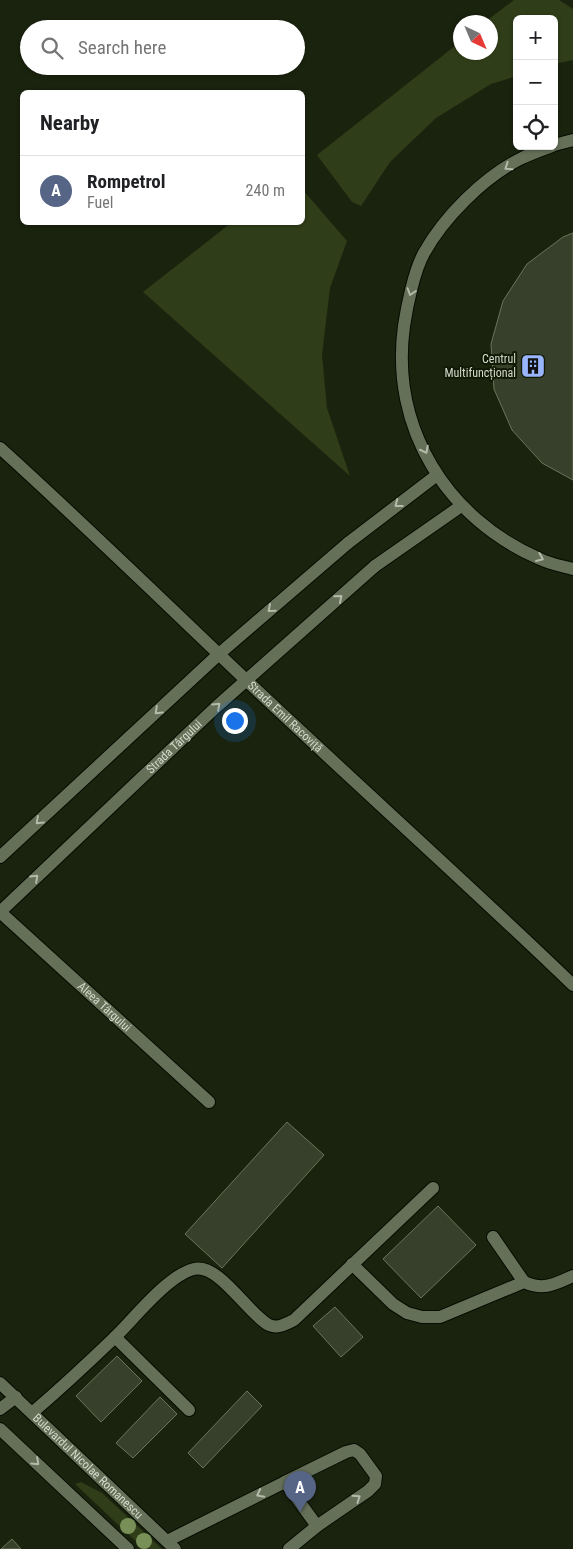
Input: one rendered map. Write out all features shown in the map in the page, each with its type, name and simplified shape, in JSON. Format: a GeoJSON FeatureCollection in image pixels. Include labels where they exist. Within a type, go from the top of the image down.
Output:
{"type":"FeatureCollection","features":[{"type":"Feature","properties":{"kind":"street"},"geometry":{"type":"LineString","coordinates":[[558,144],[573,140]]}},
{"type":"Feature","properties":{"kind":"street"},"geometry":{"type":"LineString","coordinates":[[543,150],[519,159],[479,187],[445,222],[423,255],[407,304],[401,346],[404,388],[414,428],[437,475],[461,506],[498,537],[541,560],[573,568]]}},
{"type":"Feature","properties":{"kind":"street","name":"Strada Emil Racoviță"},"geometry":{"type":"LineString","coordinates":[[0,448],[573,985]]}},
{"type":"Feature","properties":{"kind":"street"},"geometry":{"type":"LineString","coordinates":[[0,856],[219,654],[348,543],[437,475]]}},
{"type":"Feature","properties":{"kind":"street","name":"Strada Târgului"},"geometry":{"type":"LineString","coordinates":[[0,912],[246,680],[375,566],[461,506]]}},
{"type":"Feature","properties":{"kind":"street","name":"Aleea Târgului"},"geometry":{"type":"LineString","coordinates":[[0,912],[209,1102]]}},
{"type":"Feature","properties":{"kind":"street"},"geometry":{"type":"LineString","coordinates":[[32,1414],[115,1338],[166,1286],[181,1274],[195,1268],[205,1269],[216,1276],[269,1325],[283,1326],[294,1320],[433,1188]]}},
{"type":"Feature","properties":{"kind":"street"},"geometry":{"type":"LineString","coordinates":[[493,1237],[524,1282],[532,1286],[548,1287],[573,1276]]}},
{"type":"Feature","properties":{"kind":"street"},"geometry":{"type":"LineString","coordinates":[[352,1264],[393,1304],[407,1313],[422,1318],[440,1317],[524,1282]]}},
{"type":"Feature","properties":{"kind":"street"},"geometry":{"type":"LineString","coordinates":[[115,1338],[189,1410]]}},
{"type":"Feature","properties":{"kind":"street","name":"Bulevardul Nicolae Romanescu"},"geometry":{"type":"LineString","coordinates":[[0,1383],[171,1545]]}},
{"type":"Feature","properties":{"kind":"street"},"geometry":{"type":"LineString","coordinates":[[0,1409],[16,1397]]}},
{"type":"Feature","properties":{"kind":"street"},"geometry":{"type":"LineString","coordinates":[[0,1429],[128,1549]]}},
{"type":"Feature","properties":{"kind":"street"},"geometry":{"type":"LineString","coordinates":[[171,1545],[285,1482],[346,1452],[354,1450],[360,1454],[376,1476],[375,1484],[289,1549]]}},
{"type":"Feature","properties":{"kind":"street"},"geometry":{"type":"LineString","coordinates":[[285,1482],[317,1526]]}},
{"type":"Feature","properties":{"kind":"green space"},"geometry":{"type":"Polygon","coordinates":[[[514,0],[559,0],[573,9],[573,60],[558,63],[558,15],[513,15],[513,77],[491,84],[436,118],[390,162],[361,206],[352,202],[317,155],[453,48],[453,60],[498,60],[498,15],[494,15],[514,0]]]}},
{"type":"Feature","properties":{"kind":"green space"},"geometry":{"type":"Polygon","coordinates":[[[305,192],[347,241],[330,288],[322,355],[327,408],[350,476],[143,292],[228,225],[305,225],[305,192]]]}},
{"type":"Feature","properties":{"kind":"green space"},"geometry":{"type":"Polygon","coordinates":[[[81,1482],[102,1493],[162,1549],[144,1549],[75,1484],[81,1482]]]}},
{"type":"Feature","properties":{"kind":"building","name":"Centrul Multifuncțional"},"geometry":{"type":"Polygon","coordinates":[[[573,233],[573,480],[542,463],[512,430],[494,389],[491,344],[503,301],[527,264],[563,237],[573,233]]]}},
{"type":"Feature","properties":{"kind":"building"},"geometry":{"type":"Polygon","coordinates":[[[287,1122],[324,1155],[222,1268],[185,1234],[287,1122]]]}},
{"type":"Feature","properties":{"kind":"building"},"geometry":{"type":"Polygon","coordinates":[[[438,1206],[476,1245],[421,1298],[383,1259],[438,1206]]]}},
{"type":"Feature","properties":{"kind":"building"},"geometry":{"type":"Polygon","coordinates":[[[335,1307],[363,1337],[341,1357],[313,1326],[335,1307]]]}},
{"type":"Feature","properties":{"kind":"building"},"geometry":{"type":"Polygon","coordinates":[[[117,1356],[142,1381],[101,1422],[76,1396],[117,1356]]]}},
{"type":"Feature","properties":{"kind":"building"},"geometry":{"type":"Polygon","coordinates":[[[247,1391],[262,1406],[203,1468],[188,1453],[247,1391]]]}},
{"type":"Feature","properties":{"kind":"building"},"geometry":{"type":"Polygon","coordinates":[[[160,1397],[177,1414],[133,1458],[116,1443],[160,1397]]]}},
{"type":"Feature","properties":{"kind":"building"},"geometry":{"type":"Polygon","coordinates":[[[12,1539],[21,1549],[1,1549],[12,1539]]]}},
{"type":"Feature","properties":{"kind":"place","name":"Centrul Multifuncțional"},"geometry":{"type":"Point","coordinates":[533,366]}},
{"type":"Feature","properties":{"kind":"place","name":"Rompetrol"},"geometry":{"type":"Point","coordinates":[300,1512]}}]}
